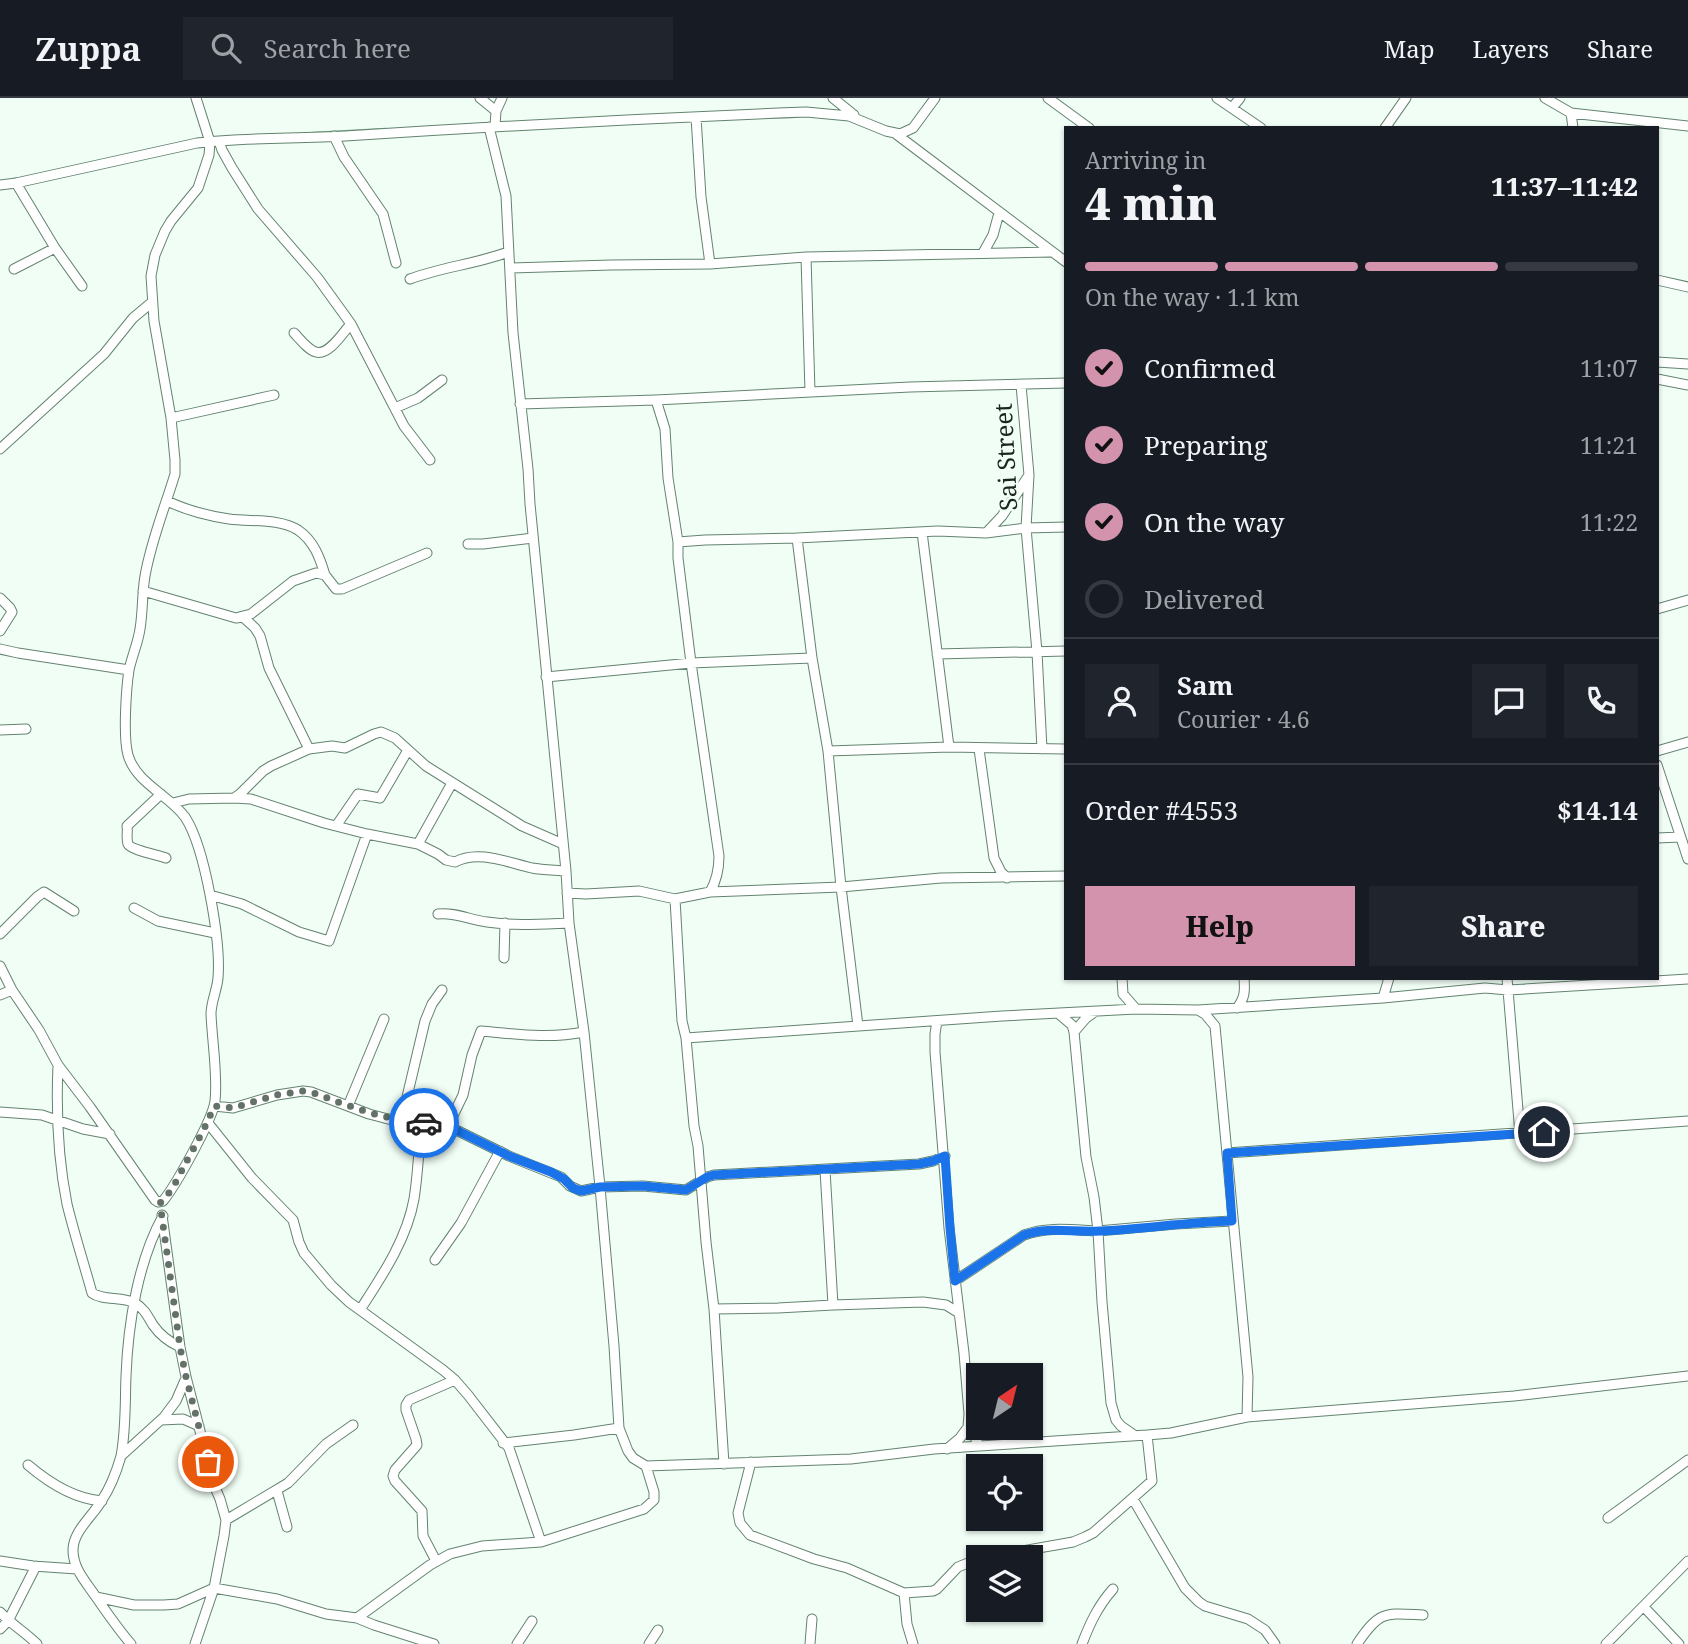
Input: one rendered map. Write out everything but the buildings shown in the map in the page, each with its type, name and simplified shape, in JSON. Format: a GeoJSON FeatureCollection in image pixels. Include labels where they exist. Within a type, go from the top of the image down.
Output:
{"type":"FeatureCollection","features":[{"type":"Feature","properties":{"kind":"street"},"geometry":{"type":"LineString","coordinates":[[196,98],[214,141],[258,209],[317,276],[351,324],[404,426],[430,460]]}},
{"type":"Feature","properties":{"kind":"street"},"geometry":{"type":"LineString","coordinates":[[480,98],[496,111]]}},
{"type":"Feature","properties":{"kind":"street"},"geometry":{"type":"LineString","coordinates":[[502,98],[492,126],[506,196],[513,334],[528,469],[569,923],[584,1032],[600,1187],[619,1428],[633,1458],[646,1466],[851,1459],[947,1449],[1171,1433],[1247,1417],[1514,1396],[1688,1376]]}},
{"type":"Feature","properties":{"kind":"street"},"geometry":{"type":"LineString","coordinates":[[833,98],[858,119]]}},
{"type":"Feature","properties":{"kind":"street"},"geometry":{"type":"LineString","coordinates":[[896,134],[913,128],[935,98]]}},
{"type":"Feature","properties":{"kind":"street"},"geometry":{"type":"LineString","coordinates":[[1048,98],[1086,126]]}},
{"type":"Feature","properties":{"kind":"street"},"geometry":{"type":"LineString","coordinates":[[1217,98],[1258,126]]}},
{"type":"Feature","properties":{"kind":"street"},"geometry":{"type":"LineString","coordinates":[[1232,108],[1240,98]]}},
{"type":"Feature","properties":{"kind":"street"},"geometry":{"type":"LineString","coordinates":[[1386,126],[1406,98]]}},
{"type":"Feature","properties":{"kind":"street"},"geometry":{"type":"LineString","coordinates":[[1545,98],[1571,113],[1688,126]]}},
{"type":"Feature","properties":{"kind":"street"},"geometry":{"type":"LineString","coordinates":[[0,185],[214,141],[806,112],[840,114],[896,134],[1064,261]]}},
{"type":"Feature","properties":{"kind":"street"},"geometry":{"type":"LineString","coordinates":[[1571,113],[1573,126]]}},
{"type":"Feature","properties":{"kind":"street"},"geometry":{"type":"LineString","coordinates":[[696,117],[701,197],[710,264]]}},
{"type":"Feature","properties":{"kind":"street"},"geometry":{"type":"LineString","coordinates":[[334,136],[344,157],[383,214],[396,263]]}},
{"type":"Feature","properties":{"kind":"street"},"geometry":{"type":"LineString","coordinates":[[160,1203],[208,1123],[214,1106],[211,1003],[218,982],[218,964],[210,895],[192,830],[173,803],[145,781],[134,768],[127,754],[126,726],[130,670],[140,629],[148,560],[175,474],[176,460],[151,303],[150,276],[155,255],[171,221],[198,188],[214,141]]}},
{"type":"Feature","properties":{"kind":"street"},"geometry":{"type":"LineString","coordinates":[[16,183],[55,248],[82,286]]}},
{"type":"Feature","properties":{"kind":"street"},"geometry":{"type":"LineString","coordinates":[[982,253],[993,235],[999,213]]}},
{"type":"Feature","properties":{"kind":"street"},"geometry":{"type":"LineString","coordinates":[[14,269],[55,248]]}},
{"type":"Feature","properties":{"kind":"street"},"geometry":{"type":"LineString","coordinates":[[410,279],[427,272],[509,252]]}},
{"type":"Feature","properties":{"kind":"street"},"geometry":{"type":"LineString","coordinates":[[511,268],[710,264],[806,257],[1051,252]]}},
{"type":"Feature","properties":{"kind":"street"},"geometry":{"type":"LineString","coordinates":[[806,257],[810,392]]}},
{"type":"Feature","properties":{"kind":"street"},"geometry":{"type":"LineString","coordinates":[[1659,280],[1688,287]]}},
{"type":"Feature","properties":{"kind":"street"},"geometry":{"type":"LineString","coordinates":[[0,449],[104,354],[133,318],[151,303]]}},
{"type":"Feature","properties":{"kind":"street"},"geometry":{"type":"LineString","coordinates":[[294,333],[313,351],[319,353],[331,347],[351,324]]}},
{"type":"Feature","properties":{"kind":"street"},"geometry":{"type":"LineString","coordinates":[[1659,362],[1688,364]]}},
{"type":"Feature","properties":{"kind":"street"},"geometry":{"type":"LineString","coordinates":[[1659,379],[1688,385]]}},
{"type":"Feature","properties":{"kind":"street"},"geometry":{"type":"LineString","coordinates":[[395,408],[418,398],[442,380]]}},
{"type":"Feature","properties":{"kind":"street"},"geometry":{"type":"LineString","coordinates":[[520,404],[1064,383]]}},
{"type":"Feature","properties":{"kind":"street","name":"Sai Street"},"geometry":{"type":"LineString","coordinates":[[1021,385],[1029,475],[1026,528],[1042,749]]}},
{"type":"Feature","properties":{"kind":"street"},"geometry":{"type":"LineString","coordinates":[[171,418],[274,395]]}},
{"type":"Feature","properties":{"kind":"street"},"geometry":{"type":"LineString","coordinates":[[656,400],[664,429],[691,663],[719,856],[717,880],[710,892]]}},
{"type":"Feature","properties":{"kind":"street"},"geometry":{"type":"LineString","coordinates":[[986,533],[1002,516],[1029,475]]}},
{"type":"Feature","properties":{"kind":"street"},"geometry":{"type":"LineString","coordinates":[[167,501],[219,517],[266,521],[296,529],[318,552],[325,575],[336,589],[342,589],[427,553]]}},
{"type":"Feature","properties":{"kind":"street"},"geometry":{"type":"LineString","coordinates":[[678,542],[922,532],[986,533],[1064,527]]}},
{"type":"Feature","properties":{"kind":"street"},"geometry":{"type":"LineString","coordinates":[[922,532],[949,747]]}},
{"type":"Feature","properties":{"kind":"street"},"geometry":{"type":"LineString","coordinates":[[468,544],[533,538]]}},
{"type":"Feature","properties":{"kind":"street"},"geometry":{"type":"LineString","coordinates":[[797,538],[812,658],[828,751],[858,1027]]}},
{"type":"Feature","properties":{"kind":"street"},"geometry":{"type":"LineString","coordinates":[[236,618],[251,614],[293,581],[316,573],[325,575]]}},
{"type":"Feature","properties":{"kind":"street"},"geometry":{"type":"LineString","coordinates":[[143,591],[236,618],[243,617],[255,628],[269,668],[309,749]]}},
{"type":"Feature","properties":{"kind":"street"},"geometry":{"type":"LineString","coordinates":[[0,597],[12,612],[0,631]]}},
{"type":"Feature","properties":{"kind":"street"},"geometry":{"type":"LineString","coordinates":[[1659,608],[1688,600]]}},
{"type":"Feature","properties":{"kind":"street"},"geometry":{"type":"LineString","coordinates":[[0,649],[130,670]]}},
{"type":"Feature","properties":{"kind":"street"},"geometry":{"type":"LineString","coordinates":[[937,654],[1064,651]]}},
{"type":"Feature","properties":{"kind":"street"},"geometry":{"type":"LineString","coordinates":[[546,677],[691,663],[812,658]]}},
{"type":"Feature","properties":{"kind":"street"},"geometry":{"type":"LineString","coordinates":[[0,730],[26,729]]}},
{"type":"Feature","properties":{"kind":"street"},"geometry":{"type":"LineString","coordinates":[[234,797],[263,771],[309,749],[332,746],[345,748],[382,732],[395,738],[426,766],[452,783],[522,826],[563,844]]}},
{"type":"Feature","properties":{"kind":"street"},"geometry":{"type":"LineString","coordinates":[[1659,750],[1688,742]]}},
{"type":"Feature","properties":{"kind":"street"},"geometry":{"type":"LineString","coordinates":[[828,751],[949,747],[1064,749]]}},
{"type":"Feature","properties":{"kind":"street"},"geometry":{"type":"LineString","coordinates":[[979,749],[994,858],[1007,878]]}},
{"type":"Feature","properties":{"kind":"street"},"geometry":{"type":"LineString","coordinates":[[336,826],[358,794],[380,798],[408,750]]}},
{"type":"Feature","properties":{"kind":"street"},"geometry":{"type":"LineString","coordinates":[[1659,771],[1688,859]]}},
{"type":"Feature","properties":{"kind":"street"},"geometry":{"type":"LineString","coordinates":[[418,844],[452,783]]}},
{"type":"Feature","properties":{"kind":"street"},"geometry":{"type":"LineString","coordinates":[[161,794],[127,826],[128,843],[133,849],[166,858]]}},
{"type":"Feature","properties":{"kind":"street"},"geometry":{"type":"LineString","coordinates":[[173,803],[182,800],[234,797],[251,799],[336,826],[418,844],[446,860],[455,862],[459,859],[487,858],[535,869],[566,871]]}},
{"type":"Feature","properties":{"kind":"street"},"geometry":{"type":"LineString","coordinates":[[210,895],[242,904],[299,932],[330,941],[367,834]]}},
{"type":"Feature","properties":{"kind":"street"},"geometry":{"type":"LineString","coordinates":[[1659,838],[1680,837]]}},
{"type":"Feature","properties":{"kind":"street"},"geometry":{"type":"LineString","coordinates":[[567,893],[639,891],[675,899],[710,892],[841,887],[941,878],[1064,876]]}},
{"type":"Feature","properties":{"kind":"street"},"geometry":{"type":"LineString","coordinates":[[0,934],[44,892],[74,911]]}},
{"type":"Feature","properties":{"kind":"street"},"geometry":{"type":"LineString","coordinates":[[675,899],[682,1021],[714,1309],[724,1464]]}},
{"type":"Feature","properties":{"kind":"street"},"geometry":{"type":"LineString","coordinates":[[134,908],[158,921],[215,933]]}},
{"type":"Feature","properties":{"kind":"street"},"geometry":{"type":"LineString","coordinates":[[438,915],[448,913],[484,922],[569,923]]}},
{"type":"Feature","properties":{"kind":"street"},"geometry":{"type":"LineString","coordinates":[[504,958],[505,923]]}},
{"type":"Feature","properties":{"kind":"street"},"geometry":{"type":"LineString","coordinates":[[0,965],[12,990],[39,1030],[58,1065],[155,1200],[160,1203],[186,1377],[214,1485],[226,1520],[214,1588],[195,1644]]}},
{"type":"Feature","properties":{"kind":"street"},"geometry":{"type":"LineString","coordinates":[[686,1038],[1136,1009],[1237,1008],[1485,988],[1508,990],[1688,979]]}},
{"type":"Feature","properties":{"kind":"street"},"geometry":{"type":"LineString","coordinates":[[1112,1011],[1123,994],[1122,980]]}},
{"type":"Feature","properties":{"kind":"street"},"geometry":{"type":"LineString","coordinates":[[1237,1008],[1245,994],[1244,980]]}},
{"type":"Feature","properties":{"kind":"street"},"geometry":{"type":"LineString","coordinates":[[1383,998],[1388,980]]}},
{"type":"Feature","properties":{"kind":"street"},"geometry":{"type":"LineString","coordinates":[[1507,980],[1520,1134]]}},
{"type":"Feature","properties":{"kind":"street"},"geometry":{"type":"LineString","coordinates":[[0,995],[12,990]]}},
{"type":"Feature","properties":{"kind":"street"},"geometry":{"type":"LineString","coordinates":[[401,1122],[425,1021],[442,990]]}},
{"type":"Feature","properties":{"kind":"street"},"geometry":{"type":"LineString","coordinates":[[1123,994],[1136,1009]]}},
{"type":"Feature","properties":{"kind":"street"},"geometry":{"type":"LineString","coordinates":[[1215,1026],[1227,1008]]}},
{"type":"Feature","properties":{"kind":"street"},"geometry":{"type":"LineString","coordinates":[[1198,1010],[1215,1026],[1248,1377],[1247,1417]]}},
{"type":"Feature","properties":{"kind":"street"},"geometry":{"type":"LineString","coordinates":[[1074,1032],[1094,1012]]}},
{"type":"Feature","properties":{"kind":"street"},"geometry":{"type":"LineString","coordinates":[[1059,1014],[1072,1025],[1074,1032],[1086,1157],[1098,1231],[1111,1403],[1116,1420],[1134,1435]]}},
{"type":"Feature","properties":{"kind":"street"},"geometry":{"type":"LineString","coordinates":[[348,1106],[384,1019]]}},
{"type":"Feature","properties":{"kind":"street"},"geometry":{"type":"LineString","coordinates":[[937,1021],[935,1052],[966,1377]]}},
{"type":"Feature","properties":{"kind":"street"},"geometry":{"type":"LineString","coordinates":[[448,1126],[463,1095],[471,1055],[481,1031],[563,1036],[584,1032]]}},
{"type":"Feature","properties":{"kind":"street"},"geometry":{"type":"LineString","coordinates":[[58,1065],[57,1119],[67,1203],[92,1293],[95,1296],[119,1298],[134,1303],[149,1317],[158,1332],[180,1347]]}},
{"type":"Feature","properties":{"kind":"street"},"geometry":{"type":"LineString","coordinates":[[214,1106],[233,1108],[276,1095],[311,1092],[369,1114],[401,1122],[448,1126],[500,1152],[561,1177],[573,1188],[581,1191],[600,1187],[643,1186],[686,1190],[707,1177],[722,1174],[919,1164],[945,1156]]}},
{"type":"Feature","properties":{"kind":"street"},"geometry":{"type":"LineString","coordinates":[[0,1112],[42,1115],[83,1129],[110,1134]]}},
{"type":"Feature","properties":{"kind":"street"},"geometry":{"type":"LineString","coordinates":[[1227,1153],[1688,1121]]}},
{"type":"Feature","properties":{"kind":"street"},"geometry":{"type":"LineString","coordinates":[[208,1123],[252,1178],[293,1220],[299,1242],[309,1261],[331,1285],[360,1310],[455,1380],[509,1448],[541,1542]]}},
{"type":"Feature","properties":{"kind":"street"},"geometry":{"type":"LineString","coordinates":[[360,1310],[387,1268],[404,1232],[414,1200],[421,1123]]}},
{"type":"Feature","properties":{"kind":"street"},"geometry":{"type":"LineString","coordinates":[[435,1260],[461,1223],[500,1152]]}},
{"type":"Feature","properties":{"kind":"street"},"geometry":{"type":"LineString","coordinates":[[825,1170],[833,1305]]}},
{"type":"Feature","properties":{"kind":"street"},"geometry":{"type":"LineString","coordinates":[[131,1644],[110,1620],[76,1569],[72,1552],[76,1536],[102,1500],[121,1456],[134,1303],[154,1232],[163,1216]]}},
{"type":"Feature","properties":{"kind":"street"},"geometry":{"type":"LineString","coordinates":[[955,1281],[1031,1232],[1051,1229],[1098,1231],[1232,1221]]}},
{"type":"Feature","properties":{"kind":"street"},"geometry":{"type":"LineString","coordinates":[[714,1309],[937,1303],[959,1313]]}},
{"type":"Feature","properties":{"kind":"street"},"geometry":{"type":"LineString","coordinates":[[121,1456],[161,1420],[176,1401],[186,1377]]}},
{"type":"Feature","properties":{"kind":"street"},"geometry":{"type":"LineString","coordinates":[[436,1561],[424,1536],[422,1511],[395,1482],[393,1476],[417,1445],[406,1410],[409,1400],[455,1380]]}},
{"type":"Feature","properties":{"kind":"street"},"geometry":{"type":"LineString","coordinates":[[161,1420],[183,1419],[200,1426]]}},
{"type":"Feature","properties":{"kind":"street"},"geometry":{"type":"LineString","coordinates":[[226,1520],[288,1483],[326,1444],[353,1425]]}},
{"type":"Feature","properties":{"kind":"street"},"geometry":{"type":"LineString","coordinates":[[503,1443],[619,1428]]}},
{"type":"Feature","properties":{"kind":"street"},"geometry":{"type":"LineString","coordinates":[[947,1449],[966,1429]]}},
{"type":"Feature","properties":{"kind":"street"},"geometry":{"type":"LineString","coordinates":[[1043,1547],[1073,1542],[1093,1533],[1152,1481],[1147,1435]]}},
{"type":"Feature","properties":{"kind":"street"},"geometry":{"type":"LineString","coordinates":[[976,1440],[979,1447]]}},
{"type":"Feature","properties":{"kind":"street"},"geometry":{"type":"LineString","coordinates":[[1608,1518],[1688,1460]]}},
{"type":"Feature","properties":{"kind":"street"},"geometry":{"type":"LineString","coordinates":[[751,1462],[738,1513],[744,1530],[757,1538],[847,1568],[904,1593],[933,1591],[958,1567],[966,1564]]}},
{"type":"Feature","properties":{"kind":"street"},"geometry":{"type":"LineString","coordinates":[[28,1465],[75,1494],[102,1500]]}},
{"type":"Feature","properties":{"kind":"street"},"geometry":{"type":"LineString","coordinates":[[357,1618],[436,1561],[453,1553],[482,1546],[541,1542],[644,1509],[654,1500],[646,1466]]}},
{"type":"Feature","properties":{"kind":"street"},"geometry":{"type":"LineString","coordinates":[[276,1490],[287,1527]]}},
{"type":"Feature","properties":{"kind":"street"},"geometry":{"type":"LineString","coordinates":[[1133,1499],[1185,1588],[1205,1606],[1248,1619],[1265,1630],[1275,1644]]}},
{"type":"Feature","properties":{"kind":"street"},"geometry":{"type":"LineString","coordinates":[[0,1560],[76,1569]]}},
{"type":"Feature","properties":{"kind":"street"},"geometry":{"type":"LineString","coordinates":[[1606,1644],[1688,1561]]}},
{"type":"Feature","properties":{"kind":"street"},"geometry":{"type":"LineString","coordinates":[[0,1629],[8,1621],[36,1566]]}},
{"type":"Feature","properties":{"kind":"street"},"geometry":{"type":"LineString","coordinates":[[96,1597],[134,1605],[178,1604],[214,1588],[277,1599],[326,1614],[357,1618],[430,1644]]}},
{"type":"Feature","properties":{"kind":"street"},"geometry":{"type":"LineString","coordinates":[[1082,1644],[1099,1606],[1113,1589]]}},
{"type":"Feature","properties":{"kind":"street"},"geometry":{"type":"LineString","coordinates":[[904,1593],[907,1624],[913,1644]]}},
{"type":"Feature","properties":{"kind":"street"},"geometry":{"type":"LineString","coordinates":[[1644,1607],[1679,1644]]}},
{"type":"Feature","properties":{"kind":"street"},"geometry":{"type":"LineString","coordinates":[[0,1612],[37,1644]]}},
{"type":"Feature","properties":{"kind":"street"},"geometry":{"type":"LineString","coordinates":[[1357,1644],[1367,1629],[1382,1616],[1423,1615]]}},
{"type":"Feature","properties":{"kind":"street"},"geometry":{"type":"LineString","coordinates":[[810,1644],[812,1619]]}},
{"type":"Feature","properties":{"kind":"street"},"geometry":{"type":"LineString","coordinates":[[517,1644],[532,1621]]}},
{"type":"Feature","properties":{"kind":"street"},"geometry":{"type":"LineString","coordinates":[[649,1644],[658,1630]]}},
{"type":"Feature","properties":{"kind":"waterway"},"geometry":{"type":"LineString","coordinates":[[313,133],[386,129]]}},
{"type":"Feature","properties":{"kind":"way so far"},"geometry":{"type":"LineString","coordinates":[[208,1462],[180,1347],[160,1203],[180,1174],[208,1123],[214,1106],[233,1108],[276,1095],[303,1091],[369,1114],[401,1122],[424,1123]]}},
{"type":"Feature","properties":{"kind":"route"},"geometry":{"type":"LineString","coordinates":[[424,1123],[448,1126],[500,1152],[551,1172],[581,1191],[600,1187],[643,1186],[686,1190],[714,1175],[919,1164],[945,1156],[955,1281],[1031,1232],[1051,1229],[1098,1231],[1232,1221],[1227,1153],[1544,1132]]}}]}
